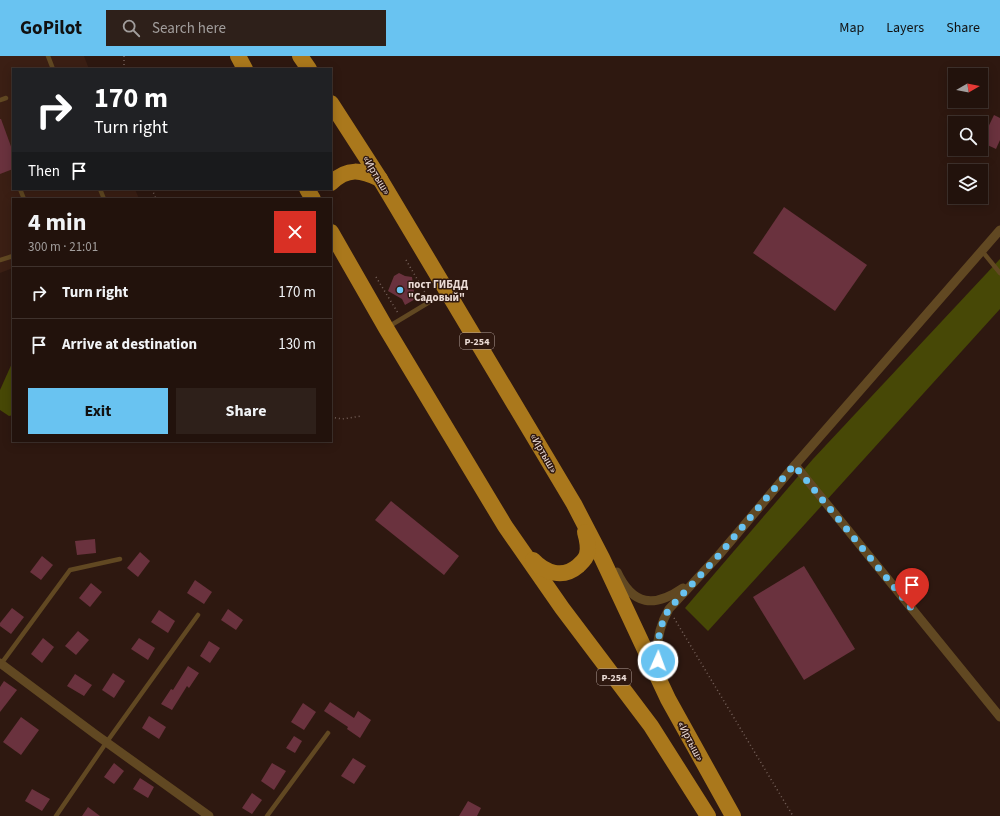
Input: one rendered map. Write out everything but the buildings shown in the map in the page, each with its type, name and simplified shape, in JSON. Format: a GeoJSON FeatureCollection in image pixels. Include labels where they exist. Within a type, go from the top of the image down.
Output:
{"type":"FeatureCollection","features":[{"type":"Feature","properties":{"kind":"highway"},"geometry":{"type":"LineString","coordinates":[[238,56],[244,68]]}},
{"type":"Feature","properties":{"kind":"highway"},"geometry":{"type":"LineString","coordinates":[[300,56],[308,68]]}},
{"type":"Feature","properties":{"kind":"highway","name":"«Иртыш»"},"geometry":{"type":"LineString","coordinates":[[332,105],[380,179],[574,504],[602,558],[668,699],[733,816]]}},
{"type":"Feature","properties":{"kind":"highway"},"geometry":{"type":"LineString","coordinates":[[332,182],[345,173],[356,171],[367,173],[380,179]]}},
{"type":"Feature","properties":{"kind":"highway","name":"Р-254"},"geometry":{"type":"LineString","coordinates":[[332,234],[386,328],[505,526],[562,608],[651,726],[708,816]]}},
{"type":"Feature","properties":{"kind":"highway"},"geometry":{"type":"LineString","coordinates":[[516,541],[538,565],[548,572],[559,574],[576,568],[587,554],[588,545],[585,532],[574,504]]}},
{"type":"Feature","properties":{"kind":"street"},"geometry":{"type":"LineString","coordinates":[[668,699],[660,676],[657,649],[659,634],[669,609],[696,580],[794,465],[1000,230]]}},
{"type":"Feature","properties":{"kind":"street"},"geometry":{"type":"LineString","coordinates":[[530,430],[576,493],[598,532],[620,579],[631,593],[647,601],[657,601],[666,599],[696,580]]}},
{"type":"Feature","properties":{"kind":"street"},"geometry":{"type":"LineString","coordinates":[[794,465],[1000,717]]}},
{"type":"Feature","properties":{"kind":"street"},"geometry":{"type":"LineString","coordinates":[[0,664],[106,743],[209,816]]}},
{"type":"Feature","properties":{"kind":"lane"},"geometry":{"type":"LineString","coordinates":[[48,56],[53,68]]}},
{"type":"Feature","properties":{"kind":"lane"},"geometry":{"type":"LineString","coordinates":[[0,100],[6,98]]}},
{"type":"Feature","properties":{"kind":"lane"},"geometry":{"type":"LineString","coordinates":[[982,251],[1000,273]]}},
{"type":"Feature","properties":{"kind":"lane"},"geometry":{"type":"LineString","coordinates":[[0,260],[12,256]]}},
{"type":"Feature","properties":{"kind":"lane"},"geometry":{"type":"LineString","coordinates":[[386,328],[447,292]]}},
{"type":"Feature","properties":{"kind":"lane"},"geometry":{"type":"LineString","coordinates":[[0,664],[70,570],[120,559]]}},
{"type":"Feature","properties":{"kind":"lane"},"geometry":{"type":"LineString","coordinates":[[56,816],[106,743],[198,615]]}},
{"type":"Feature","properties":{"kind":"lane"},"geometry":{"type":"LineString","coordinates":[[267,816],[328,733]]}},
{"type":"Feature","properties":{"kind":"path"},"geometry":{"type":"LineString","coordinates":[[124,56],[124,68]]}},
{"type":"Feature","properties":{"kind":"path"},"geometry":{"type":"LineString","coordinates":[[406,260],[430,302]]}},
{"type":"Feature","properties":{"kind":"path"},"geometry":{"type":"LineString","coordinates":[[376,277],[402,319]]}},
{"type":"Feature","properties":{"kind":"path"},"geometry":{"type":"LineString","coordinates":[[332,417],[342,419],[362,416]]}},
{"type":"Feature","properties":{"kind":"path"},"geometry":{"type":"LineString","coordinates":[[669,609],[793,816]]}},
{"type":"Feature","properties":{"kind":"shaded area"},"geometry":{"type":"Polygon","coordinates":[[[0,56],[84,56],[89,68],[12,68],[12,190],[135,190],[139,198],[12,198],[12,268],[0,273],[0,56]]]}},
{"type":"Feature","properties":{"kind":"shaded area"},"geometry":{"type":"Polygon","coordinates":[[[1000,259],[1000,309],[708,631],[685,608],[813,459],[1000,259]]]}},
{"type":"Feature","properties":{"kind":"shaded area"},"geometry":{"type":"Polygon","coordinates":[[[12,363],[12,415],[9,416],[0,410],[0,390],[12,363]]]}},
{"type":"Feature","properties":{"kind":"place","name":"пост ГИБДД \"Садовый\""},"geometry":{"type":"Point","coordinates":[400,290]}},
{"type":"Feature","properties":{"kind":"route"},"geometry":{"type":"LineString","coordinates":[[658,661],[657,649],[659,634],[669,609],[719,555],[794,465],[912,609]]}}]}
